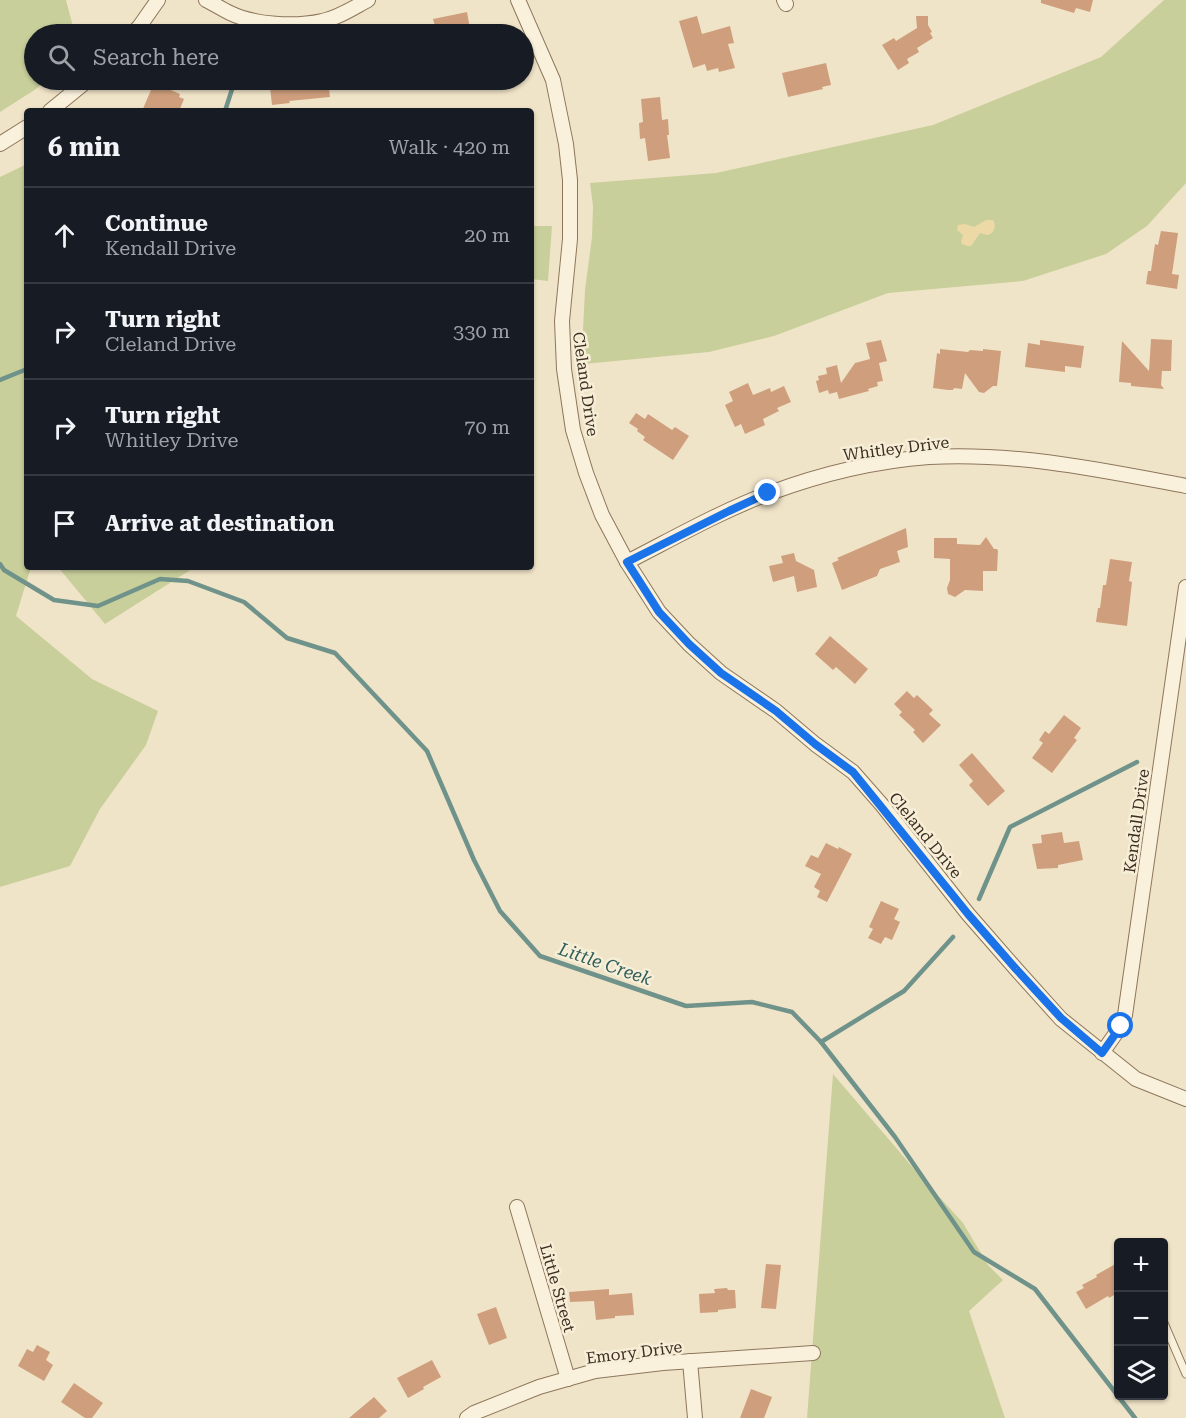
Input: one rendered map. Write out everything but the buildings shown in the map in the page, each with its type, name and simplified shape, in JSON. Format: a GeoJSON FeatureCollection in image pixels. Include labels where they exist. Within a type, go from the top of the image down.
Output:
{"type":"FeatureCollection","features":[{"type":"Feature","properties":{"kind":"street"},"geometry":{"type":"LineString","coordinates":[[141,24],[158,0]]}},
{"type":"Feature","properties":{"kind":"street"},"geometry":{"type":"LineString","coordinates":[[206,0],[232,14],[258,22],[280,24],[322,21],[342,14],[368,0]]}},
{"type":"Feature","properties":{"kind":"street","name":"Cleland Drive"},"geometry":{"type":"LineString","coordinates":[[518,0],[528,24]]}},
{"type":"Feature","properties":{"kind":"street","name":"Cleland Drive"},"geometry":{"type":"LineString","coordinates":[[534,37],[553,80],[566,144],[570,180],[571,230],[562,321],[564,369],[573,429],[602,515],[627,562],[659,612],[689,644],[721,673],[776,711],[853,772],[968,914],[1061,1018],[1136,1079],[1186,1100]]}},
{"type":"Feature","properties":{"kind":"street"},"geometry":{"type":"LineString","coordinates":[[54,108],[76,90]]}},
{"type":"Feature","properties":{"kind":"street"},"geometry":{"type":"LineString","coordinates":[[0,144],[24,129]]}},
{"type":"Feature","properties":{"kind":"street","name":"Whitley Drive"},"geometry":{"type":"LineString","coordinates":[[627,562],[768,493],[820,476],[874,464],[929,457],[1029,460],[1074,465],[1186,486]]}},
{"type":"Feature","properties":{"kind":"street","name":"Kendall Drive"},"geometry":{"type":"LineString","coordinates":[[1102,1053],[1121,1026],[1125,1015],[1186,586]]}},
{"type":"Feature","properties":{"kind":"street","name":"Little Street"},"geometry":{"type":"LineString","coordinates":[[517,1207],[568,1379]]}},
{"type":"Feature","properties":{"kind":"street","name":"Emory Drive"},"geometry":{"type":"LineString","coordinates":[[467,1418],[538,1387],[595,1371],[663,1363],[813,1353]]}},
{"type":"Feature","properties":{"kind":"street"},"geometry":{"type":"LineString","coordinates":[[690,1361],[695,1418]]}},
{"type":"Feature","properties":{"kind":"lane"},"geometry":{"type":"LineString","coordinates":[[1168,1332],[1186,1374]]}},
{"type":"Feature","properties":{"kind":"green space"},"geometry":{"type":"Polygon","coordinates":[[[0,0],[66,0],[72,24],[24,24],[24,90],[34,90],[0,112],[0,0]]]}},
{"type":"Feature","properties":{"kind":"green space"},"geometry":{"type":"Polygon","coordinates":[[[1164,0],[1186,0],[1186,183],[1147,226],[1106,254],[1023,281],[888,293],[774,336],[709,352],[584,364],[585,290],[592,237],[593,206],[590,183],[716,173],[933,125],[1101,57],[1164,0]]]}},
{"type":"Feature","properties":{"kind":"green space"},"geometry":{"type":"Polygon","coordinates":[[[24,165],[24,570],[30,570],[16,616],[92,679],[158,711],[146,745],[100,809],[70,866],[0,887],[0,177],[24,165]]]}},
{"type":"Feature","properties":{"kind":"green space"},"geometry":{"type":"Polygon","coordinates":[[[534,226],[552,226],[548,281],[534,279],[534,226]]]}},
{"type":"Feature","properties":{"kind":"green space"},"geometry":{"type":"Polygon","coordinates":[[[60,570],[190,570],[105,624],[60,570]]]}},
{"type":"Feature","properties":{"kind":"green space"},"geometry":{"type":"Polygon","coordinates":[[[833,1074],[963,1223],[988,1265],[1003,1280],[969,1311],[1005,1418],[807,1418],[833,1074]]]}},
{"type":"Feature","properties":{"kind":"sand"},"geometry":{"type":"Polygon","coordinates":[[[986,220],[994,222],[995,227],[992,233],[988,235],[980,233],[971,246],[962,244],[963,235],[957,230],[958,225],[965,224],[974,227],[986,220]]]}},
{"type":"Feature","properties":{"kind":"waterway"},"geometry":{"type":"LineString","coordinates":[[226,108],[232,90]]}},
{"type":"Feature","properties":{"kind":"waterway"},"geometry":{"type":"LineString","coordinates":[[0,380],[24,370]]}},
{"type":"Feature","properties":{"kind":"waterway","name":"Little Creek"},"geometry":{"type":"LineString","coordinates":[[0,564],[4,570],[54,600],[98,606],[160,579],[188,581],[244,602],[287,638],[335,653],[427,751],[474,860],[500,911],[540,956],[686,1006],[752,1002],[792,1012],[821,1042],[895,1137],[974,1252],[1035,1289],[1135,1418]]}},
{"type":"Feature","properties":{"kind":"waterway"},"geometry":{"type":"LineString","coordinates":[[979,899],[1010,827],[1137,762]]}},
{"type":"Feature","properties":{"kind":"waterway"},"geometry":{"type":"LineString","coordinates":[[821,1042],[904,991],[953,937]]}},
{"type":"Feature","properties":{"kind":"route"},"geometry":{"type":"LineString","coordinates":[[768,493],[627,562],[659,612],[689,644],[721,673],[776,711],[853,772],[968,914],[1061,1018],[1102,1053],[1121,1026]]}}]}
